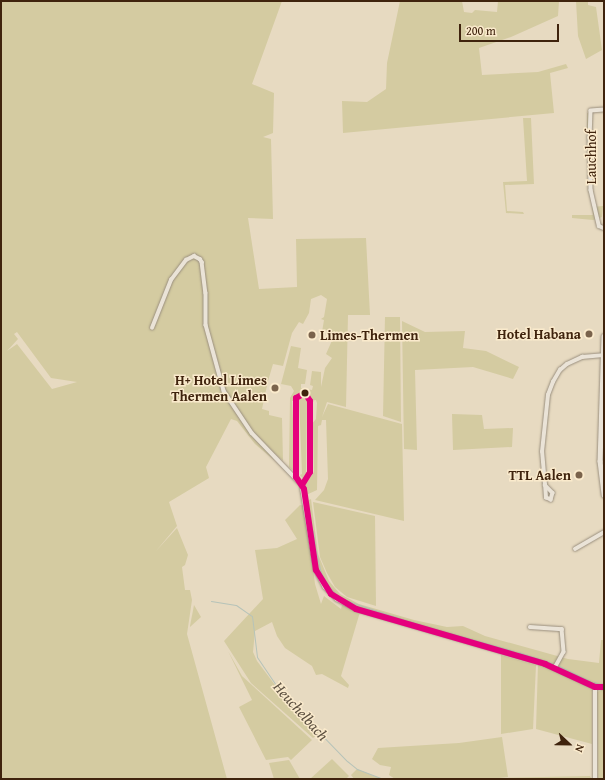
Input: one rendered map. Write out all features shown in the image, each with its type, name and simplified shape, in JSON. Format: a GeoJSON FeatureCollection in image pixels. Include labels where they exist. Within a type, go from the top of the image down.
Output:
{"type":"FeatureCollection","features":[{"type":"Feature","properties":{"kind":"street","name":"Lauchhof"},"geometry":{"type":"LineString","coordinates":[[604,110],[591,111],[591,190],[599,226],[604,228]]}},
{"type":"Feature","properties":{"kind":"street"},"geometry":{"type":"LineString","coordinates":[[152,328],[171,280],[186,260],[194,256],[200,259],[202,262],[206,293],[206,325],[224,391],[252,433],[302,485],[316,570],[325,587],[337,599],[356,609],[555,668],[595,687],[604,687]]}},
{"type":"Feature","properties":{"kind":"street"},"geometry":{"type":"LineString","coordinates":[[604,336],[600,461],[604,495]]}},
{"type":"Feature","properties":{"kind":"street"},"geometry":{"type":"LineString","coordinates":[[545,486],[542,452],[544,417],[553,382],[560,370],[567,364],[582,356],[603,355]]}},
{"type":"Feature","properties":{"kind":"street"},"geometry":{"type":"LineString","coordinates":[[575,549],[604,532]]}},
{"type":"Feature","properties":{"kind":"street"},"geometry":{"type":"LineString","coordinates":[[530,626],[562,628],[564,652],[555,668]]}},
{"type":"Feature","properties":{"kind":"street"},"geometry":{"type":"LineString","coordinates":[[595,687],[595,779]]}},
{"type":"Feature","properties":{"kind":"shaded area"},"geometry":{"type":"Polygon","coordinates":[[[1,1],[282,1],[252,84],[274,93],[273,133],[263,137],[271,139],[273,219],[248,218],[259,289],[297,287],[296,239],[366,238],[370,315],[348,315],[346,407],[327,402],[322,417],[328,404],[402,424],[404,521],[315,500],[324,490],[328,479],[326,420],[322,420],[321,425],[318,426],[317,490],[306,495],[304,486],[314,472],[313,427],[311,425],[316,419],[317,403],[316,400],[310,401],[305,393],[298,395],[296,401],[292,401],[296,473],[289,467],[290,398],[294,391],[291,386],[281,384],[291,346],[301,348],[298,368],[307,370],[305,384],[301,384],[301,388],[312,390],[313,386],[310,385],[312,371],[321,372],[321,387],[325,368],[332,358],[326,354],[334,336],[327,330],[322,332],[324,320],[321,319],[324,317],[327,299],[321,295],[311,299],[309,313],[303,324],[299,322],[292,333],[283,366],[273,364],[268,381],[262,409],[269,411],[269,415],[282,418],[283,461],[274,453],[277,458],[274,460],[255,444],[237,421],[231,419],[206,467],[209,478],[169,502],[177,526],[156,551],[177,528],[188,555],[185,565],[182,567],[185,590],[190,590],[192,600],[187,634],[227,779],[1,779],[1,1]],[[17,332],[14,334],[18,339],[7,351],[17,344],[52,389],[77,382],[51,378],[17,332]]]}},
{"type":"Feature","properties":{"kind":"shaded area"},"geometry":{"type":"Polygon","coordinates":[[[400,1],[462,1],[464,12],[472,13],[475,10],[497,12],[498,1],[559,1],[558,16],[511,37],[479,48],[482,75],[538,72],[566,64],[568,68],[550,73],[554,113],[343,133],[342,101],[367,102],[386,89],[387,63],[400,1]]]}},
{"type":"Feature","properties":{"kind":"shaded area"},"geometry":{"type":"Polygon","coordinates":[[[576,1],[588,1],[588,5],[596,7],[602,50],[586,59],[578,36],[576,1]]]}},
{"type":"Feature","properties":{"kind":"shaded area"},"geometry":{"type":"Polygon","coordinates":[[[587,113],[589,113],[589,154],[587,154],[587,113]]]}},
{"type":"Feature","properties":{"kind":"shaded area"},"geometry":{"type":"Polygon","coordinates":[[[523,118],[531,118],[534,184],[505,185],[507,211],[523,212],[524,214],[506,213],[503,182],[527,181],[523,118]]]}},
{"type":"Feature","properties":{"kind":"shaded area"},"geometry":{"type":"Polygon","coordinates":[[[603,206],[602,217],[593,220],[572,218],[572,215],[593,215],[592,207],[603,206]]]}},
{"type":"Feature","properties":{"kind":"shaded area"},"geometry":{"type":"Polygon","coordinates":[[[385,317],[400,317],[401,422],[383,416],[385,317]]]}},
{"type":"Feature","properties":{"kind":"shaded area"},"geometry":{"type":"Polygon","coordinates":[[[402,321],[425,332],[465,331],[463,348],[486,351],[519,367],[513,379],[473,367],[415,370],[417,450],[404,449],[402,321]]]}},
{"type":"Feature","properties":{"kind":"shaded area"},"geometry":{"type":"Polygon","coordinates":[[[299,398],[306,398],[307,402],[306,472],[308,472],[304,480],[300,475],[302,474],[299,398]]]}},
{"type":"Feature","properties":{"kind":"shaded area"},"geometry":{"type":"Polygon","coordinates":[[[452,414],[482,415],[484,429],[513,428],[512,447],[453,450],[452,414]]]}},
{"type":"Feature","properties":{"kind":"shaded area"},"geometry":{"type":"Polygon","coordinates":[[[311,499],[318,554],[329,581],[340,594],[359,604],[414,620],[447,627],[463,626],[485,636],[568,659],[599,663],[601,640],[604,640],[604,685],[593,684],[548,663],[354,606],[338,598],[325,583],[318,569],[307,501],[311,499]]]}},
{"type":"Feature","properties":{"kind":"shaded area"},"geometry":{"type":"Polygon","coordinates":[[[313,502],[375,516],[376,606],[347,597],[335,587],[320,557],[313,502]]]}},
{"type":"Feature","properties":{"kind":"shaded area"},"geometry":{"type":"Polygon","coordinates":[[[300,505],[305,506],[315,584],[321,604],[324,596],[341,609],[342,605],[360,612],[341,676],[349,685],[348,688],[322,674],[316,675],[312,666],[285,648],[277,636],[272,622],[255,631],[253,652],[257,661],[284,697],[319,733],[313,738],[251,683],[224,641],[263,599],[255,550],[277,548],[297,539],[285,520],[300,505]]]}},
{"type":"Feature","properties":{"kind":"shaded area"},"geometry":{"type":"Polygon","coordinates":[[[194,605],[201,617],[190,627],[190,626],[194,605]]]}},
{"type":"Feature","properties":{"kind":"shaded area"},"geometry":{"type":"Polygon","coordinates":[[[228,651],[242,676],[312,740],[291,760],[288,757],[266,760],[239,707],[252,700],[228,651]]]}},
{"type":"Feature","properties":{"kind":"shaded area"},"geometry":{"type":"Polygon","coordinates":[[[501,655],[536,665],[533,729],[501,734],[501,655]]]}},
{"type":"Feature","properties":{"kind":"shaded area"},"geometry":{"type":"Polygon","coordinates":[[[538,664],[589,686],[592,690],[592,744],[536,729],[538,664]]]}},
{"type":"Feature","properties":{"kind":"shaded area"},"geometry":{"type":"Polygon","coordinates":[[[604,689],[604,779],[598,779],[597,692],[604,689]]]}},
{"type":"Feature","properties":{"kind":"shaded area"},"geometry":{"type":"Polygon","coordinates":[[[502,737],[508,777],[499,778],[590,776],[592,779],[395,779],[389,775],[391,767],[380,765],[372,759],[378,748],[459,743],[502,737]]]}},
{"type":"Feature","properties":{"kind":"shaded area"},"geometry":{"type":"Polygon","coordinates":[[[332,759],[349,776],[346,779],[310,779],[332,759]]]}},
{"type":"Feature","properties":{"kind":"shaded area"},"geometry":{"type":"Polygon","coordinates":[[[289,760],[300,779],[274,779],[269,763],[289,760]]]}},
{"type":"Feature","properties":{"kind":"shaded area"},"geometry":{"type":"Polygon","coordinates":[[[357,769],[383,779],[354,779],[351,775],[357,769]]]}},
{"type":"Feature","properties":{"kind":"waterway"},"geometry":{"type":"LineString","coordinates":[[313,531],[315,546]]}},
{"type":"Feature","properties":{"kind":"waterway"},"geometry":{"type":"LineString","coordinates":[[315,547],[321,573],[332,591],[342,599],[404,620]]}},
{"type":"Feature","properties":{"kind":"waterway","name":"Heuchelbach"},"geometry":{"type":"LineString","coordinates":[[211,601],[236,605],[252,616],[257,657],[282,694],[347,761],[357,769],[383,779]]}},
{"type":"Feature","properties":{"kind":"waterway"},"geometry":{"type":"LineString","coordinates":[[408,621],[442,632]]}},
{"type":"Feature","properties":{"kind":"waterway"},"geometry":{"type":"LineString","coordinates":[[449,633],[514,651]]}},
{"type":"Feature","properties":{"kind":"waterway"},"geometry":{"type":"LineString","coordinates":[[518,652],[552,663]]}},
{"type":"Feature","properties":{"kind":"waterway"},"geometry":{"type":"LineString","coordinates":[[559,666],[590,681]]}},
{"type":"Feature","properties":{"kind":"waterway"},"geometry":{"type":"LineString","coordinates":[[594,682],[599,684]]}},
{"type":"Feature","properties":{"kind":"transit line"},"geometry":{"type":"LineString","coordinates":[[302,485],[310,472],[310,401],[305,393],[296,398],[296,477],[304,489],[316,570],[331,594],[356,609],[545,664],[595,687],[604,687]]}},
{"type":"Feature","properties":{"kind":"place","name":"Hotel Habana"},"geometry":{"type":"Point","coordinates":[589,334]}},
{"type":"Feature","properties":{"kind":"place","name":"Limes-Thermen"},"geometry":{"type":"Point","coordinates":[312,335]}},
{"type":"Feature","properties":{"kind":"place","name":"H+ Hotel Limes Thermen Aalen"},"geometry":{"type":"Point","coordinates":[275,388]}},
{"type":"Feature","properties":{"kind":"place","name":"TTL Aalen"},"geometry":{"type":"Point","coordinates":[579,475]}}]}
